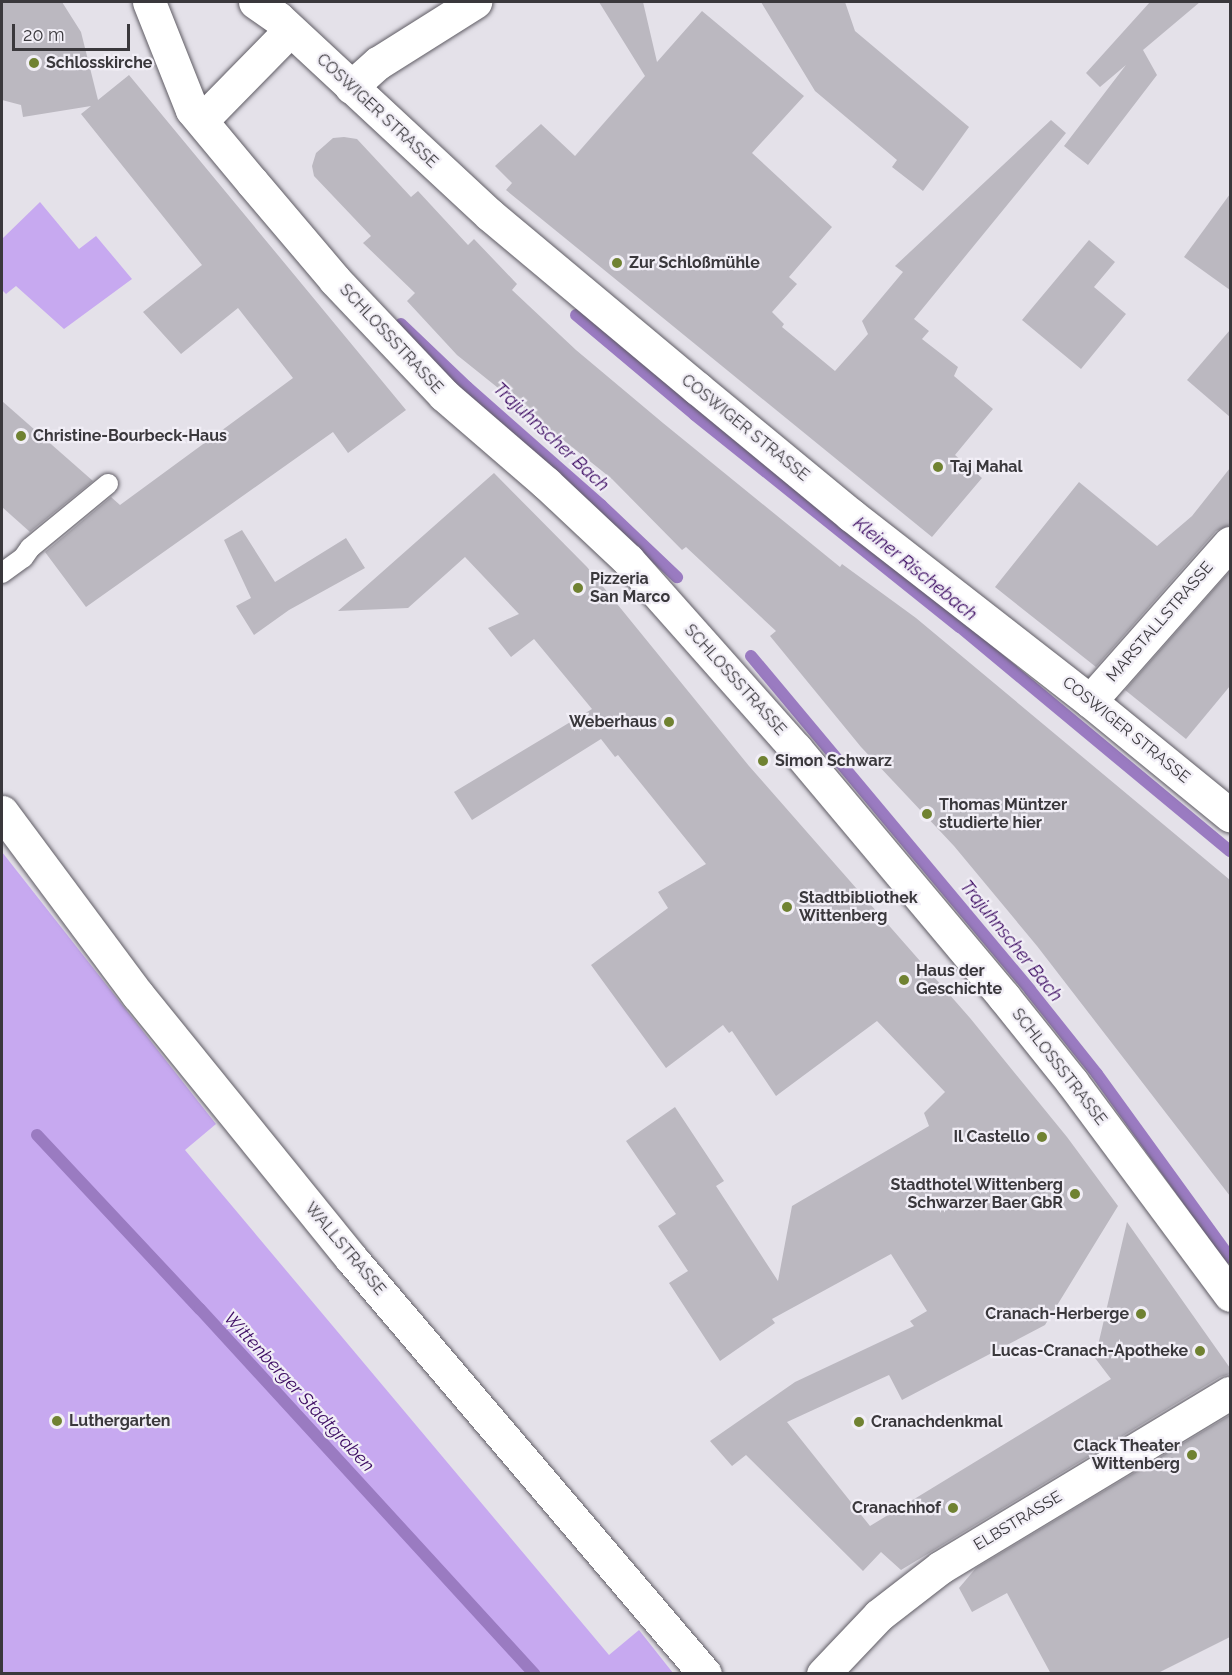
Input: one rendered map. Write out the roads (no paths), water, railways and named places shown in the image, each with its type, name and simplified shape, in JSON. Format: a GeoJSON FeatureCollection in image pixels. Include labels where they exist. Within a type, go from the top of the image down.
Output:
{"type":"FeatureCollection","features":[{"type":"Feature","properties":{"kind":"street","name":"SCHLOSSSTRASSE"},"geometry":{"type":"LineString","coordinates":[[149,2],[197,115],[335,280],[375,323],[444,395],[546,483],[628,560],[789,740],[1072,1082],[1230,1295]]}},
{"type":"Feature","properties":{"kind":"street"},"geometry":{"type":"LineString","coordinates":[[351,87],[378,63],[475,2]]}},
{"type":"Feature","properties":{"kind":"street"},"geometry":{"type":"LineString","coordinates":[[197,115],[275,17]]}},
{"type":"Feature","properties":{"kind":"street","name":"COSWIGER STRASSE"},"geometry":{"type":"LineString","coordinates":[[275,17],[490,215],[697,388],[851,515],[1090,701],[1230,815]]}},
{"type":"Feature","properties":{"kind":"street","name":"MARSTALLSTRASSE"},"geometry":{"type":"LineString","coordinates":[[1090,701],[1230,543]]}},
{"type":"Feature","properties":{"kind":"street","name":"WALLSTRASSE"},"geometry":{"type":"LineString","coordinates":[[2,812],[138,996],[283,1174],[705,1674]]}},
{"type":"Feature","properties":{"kind":"street","name":"ELBSTRASSE"},"geometry":{"type":"LineString","coordinates":[[823,1674],[879,1615],[942,1567],[1230,1393]]}},
{"type":"Feature","properties":{"kind":"lane"},"geometry":{"type":"LineString","coordinates":[[2,573],[23,558],[30,548],[108,484]]}},
{"type":"Feature","properties":{"kind":"waterway","name":"Kleiner Rischebach"},"geometry":{"type":"LineString","coordinates":[[576,315],[695,415],[960,627],[1230,851]]}},
{"type":"Feature","properties":{"kind":"waterway","name":"Trajuhnscher Bach"},"geometry":{"type":"LineString","coordinates":[[401,324],[467,387],[601,505],[677,577]]}},
{"type":"Feature","properties":{"kind":"waterway","name":"Trajuhnscher Bach"},"geometry":{"type":"LineString","coordinates":[[751,656],[1030,990],[1097,1074],[1230,1258]]}},
{"type":"Feature","properties":{"kind":"waterway","name":"Wittenberger Stadtgraben"},"geometry":{"type":"LineString","coordinates":[[37,1135],[200,1309],[534,1674]]}},
{"type":"Feature","properties":{"kind":"place","name":"Schlosskirche"},"geometry":{"type":"Point","coordinates":[34,63]}},
{"type":"Feature","properties":{"kind":"place","name":"Zur Schloßmühle"},"geometry":{"type":"Point","coordinates":[617,263]}},
{"type":"Feature","properties":{"kind":"place","name":"Christine-Bourbeck-Haus"},"geometry":{"type":"Point","coordinates":[21,436]}},
{"type":"Feature","properties":{"kind":"place","name":"Taj Mahal"},"geometry":{"type":"Point","coordinates":[938,467]}},
{"type":"Feature","properties":{"kind":"place","name":"Pizzeria San Marco"},"geometry":{"type":"Point","coordinates":[578,588]}},
{"type":"Feature","properties":{"kind":"place","name":"Weberhaus"},"geometry":{"type":"Point","coordinates":[669,722]}},
{"type":"Feature","properties":{"kind":"place","name":"Simon Schwarz"},"geometry":{"type":"Point","coordinates":[763,761]}},
{"type":"Feature","properties":{"kind":"place","name":"Thomas Müntzer studierte hier"},"geometry":{"type":"Point","coordinates":[927,814]}},
{"type":"Feature","properties":{"kind":"place","name":"Stadtbibliothek Wittenberg"},"geometry":{"type":"Point","coordinates":[787,907]}},
{"type":"Feature","properties":{"kind":"place","name":"Haus der Geschichte"},"geometry":{"type":"Point","coordinates":[904,980]}},
{"type":"Feature","properties":{"kind":"place","name":"Il Castello"},"geometry":{"type":"Point","coordinates":[1042,1137]}},
{"type":"Feature","properties":{"kind":"place","name":"Stadthotel Wittenberg Schwarzer Baer GbR"},"geometry":{"type":"Point","coordinates":[1075,1194]}},
{"type":"Feature","properties":{"kind":"place","name":"Cranach-Herberge"},"geometry":{"type":"Point","coordinates":[1141,1314]}},
{"type":"Feature","properties":{"kind":"place","name":"Lucas-Cranach-Apotheke"},"geometry":{"type":"Point","coordinates":[1200,1351]}},
{"type":"Feature","properties":{"kind":"place","name":"Luthergarten"},"geometry":{"type":"Point","coordinates":[57,1421]}},
{"type":"Feature","properties":{"kind":"place","name":"Cranachdenkmal"},"geometry":{"type":"Point","coordinates":[859,1422]}},
{"type":"Feature","properties":{"kind":"place","name":"Clack Theater Wittenberg"},"geometry":{"type":"Point","coordinates":[1192,1455]}},
{"type":"Feature","properties":{"kind":"place","name":"Cranachhof"},"geometry":{"type":"Point","coordinates":[953,1508]}}]}
